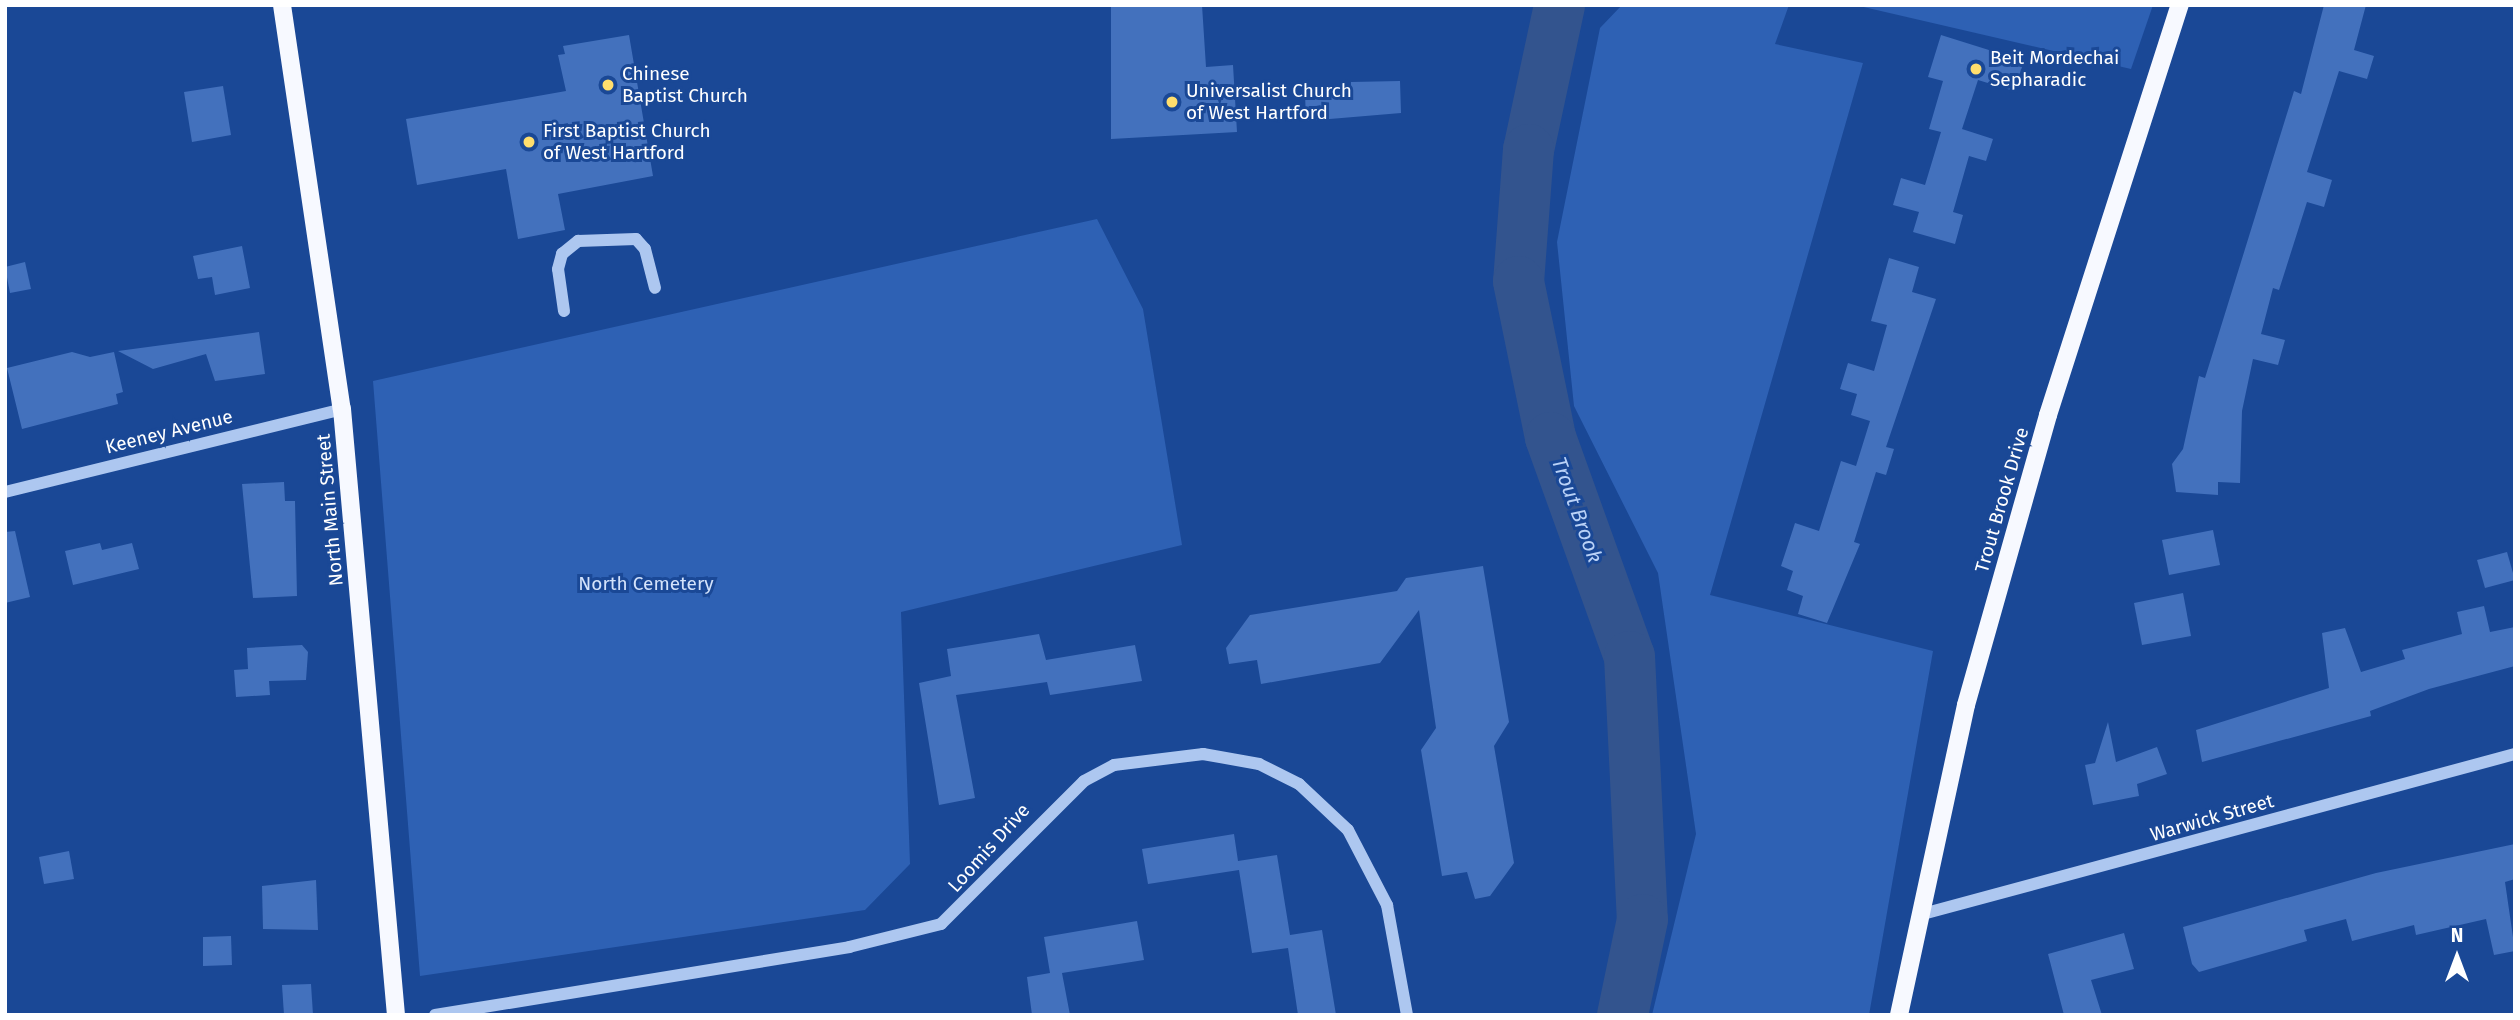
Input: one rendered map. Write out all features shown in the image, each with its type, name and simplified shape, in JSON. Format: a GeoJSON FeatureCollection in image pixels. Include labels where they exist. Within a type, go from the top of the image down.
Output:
{"type":"FeatureCollection","features":[{"type":"Feature","properties":{"kind":"main road","name":"North Main Street"},"geometry":{"type":"LineString","coordinates":[[282,5],[342,409],[396,1015]]}},
{"type":"Feature","properties":{"kind":"main road","name":"Trout Brook Drive"},"geometry":{"type":"LineString","coordinates":[[1899,1015],[1966,705],[2045,428],[2180,5]]}},
{"type":"Feature","properties":{"kind":"street"},"geometry":{"type":"LineString","coordinates":[[564,311],[558,270],[562,254],[578,241],[636,239],[645,249],[655,288]]}},
{"type":"Feature","properties":{"kind":"street","name":"Keeney Avenue"},"geometry":{"type":"LineString","coordinates":[[5,492],[342,409]]}},
{"type":"Feature","properties":{"kind":"street","name":"Loomis Drive"},"geometry":{"type":"LineString","coordinates":[[435,1015],[849,947],[942,924],[1084,781],[1114,765],[1203,754],[1259,764],[1299,784],[1348,830],[1387,905],[1407,1015]]}},
{"type":"Feature","properties":{"kind":"street","name":"Warwick Street"},"geometry":{"type":"LineString","coordinates":[[1919,915],[2515,754]]}},
{"type":"Feature","properties":{"kind":"green space"},"geometry":{"type":"Polygon","coordinates":[[[1622,5],[1789,5],[1775,44],[1863,63],[1710,595],[1933,651],[1869,1015],[1652,1015],[1696,834],[1658,573],[1574,406],[1557,242],[1600,28],[1622,5]]]}},
{"type":"Feature","properties":{"kind":"green space"},"geometry":{"type":"Polygon","coordinates":[[[1855,5],[2153,5],[2131,69],[1855,5]]]}},
{"type":"Feature","properties":{"kind":"green space","name":"North Cemetery"},"geometry":{"type":"Polygon","coordinates":[[[1097,219],[1143,309],[1182,545],[901,612],[910,864],[865,910],[420,976],[373,381],[1097,219]]]}},
{"type":"Feature","properties":{"kind":"building","name":"Universalist Church of West Hartford"},"geometry":{"type":"Polygon","coordinates":[[[1111,5],[1202,5],[1206,67],[1233,65],[1237,132],[1111,139],[1111,5]]]}},
{"type":"Feature","properties":{"kind":"building"},"geometry":{"type":"Polygon","coordinates":[[[2324,5],[2366,5],[2354,50],[2374,56],[2367,79],[2339,71],[2307,172],[2332,180],[2324,207],[2307,202],[2279,290],[2273,288],[2261,334],[2285,340],[2278,365],[2253,359],[2242,411],[2240,483],[2218,482],[2218,495],[2176,492],[2172,464],[2183,449],[2199,376],[2205,378],[2294,91],[2301,94],[2324,5]]]}},
{"type":"Feature","properties":{"kind":"building","name":"First Baptist Church of West Hartford"},"geometry":{"type":"Polygon","coordinates":[[[629,35],[653,176],[558,194],[565,230],[518,239],[506,169],[417,185],[406,119],[566,91],[558,55],[565,54],[563,46],[629,35]]]}},
{"type":"Feature","properties":{"kind":"building"},"geometry":{"type":"Polygon","coordinates":[[[1941,35],[2024,61],[2014,91],[1978,80],[1962,129],[1993,139],[1986,161],[1969,156],[1953,212],[1963,215],[1955,244],[1913,232],[1919,212],[1893,205],[1901,178],[1925,185],[1941,132],[1929,129],[1943,81],[1928,77],[1941,35]]]}},
{"type":"Feature","properties":{"kind":"building"},"geometry":{"type":"Polygon","coordinates":[[[1400,81],[1401,113],[1306,121],[1305,93],[1351,92],[1351,82],[1400,81]]]}},
{"type":"Feature","properties":{"kind":"building"},"geometry":{"type":"Polygon","coordinates":[[[223,86],[231,135],[192,142],[184,92],[223,86]]]}},
{"type":"Feature","properties":{"kind":"building"},"geometry":{"type":"Polygon","coordinates":[[[242,246],[250,288],[215,295],[212,277],[198,279],[193,256],[242,246]]]}},
{"type":"Feature","properties":{"kind":"building"},"geometry":{"type":"Polygon","coordinates":[[[1889,258],[1919,267],[1912,292],[1936,299],[1886,447],[1894,449],[1886,475],[1876,472],[1854,542],[1860,544],[1827,623],[1798,614],[1803,596],[1787,590],[1793,571],[1781,566],[1795,523],[1819,531],[1841,461],[1856,466],[1870,421],[1851,415],[1857,394],[1840,389],[1848,363],[1874,371],[1887,325],[1871,321],[1889,258]]]}},
{"type":"Feature","properties":{"kind":"building"},"geometry":{"type":"Polygon","coordinates":[[[25,262],[31,289],[10,293],[5,267],[25,262]]]}},
{"type":"Feature","properties":{"kind":"building"},"geometry":{"type":"Polygon","coordinates":[[[259,332],[265,374],[215,381],[206,354],[153,369],[118,351],[259,332]]]}},
{"type":"Feature","properties":{"kind":"building"},"geometry":{"type":"Polygon","coordinates":[[[72,352],[90,357],[114,352],[123,392],[116,394],[118,404],[22,429],[7,368],[72,352]]]}},
{"type":"Feature","properties":{"kind":"building"},"geometry":{"type":"Polygon","coordinates":[[[284,482],[285,501],[295,501],[297,596],[253,598],[242,484],[284,482]]]}},
{"type":"Feature","properties":{"kind":"building"},"geometry":{"type":"Polygon","coordinates":[[[2213,530],[2220,565],[2169,575],[2162,540],[2213,530]]]}},
{"type":"Feature","properties":{"kind":"building"},"geometry":{"type":"Polygon","coordinates":[[[15,531],[30,597],[5,603],[5,532],[15,531]]]}},
{"type":"Feature","properties":{"kind":"building"},"geometry":{"type":"Polygon","coordinates":[[[100,543],[102,550],[132,543],[139,569],[73,585],[65,551],[100,543]]]}},
{"type":"Feature","properties":{"kind":"building"},"geometry":{"type":"Polygon","coordinates":[[[2507,552],[2515,580],[2485,588],[2477,560],[2507,552]]]}},
{"type":"Feature","properties":{"kind":"building"},"geometry":{"type":"Polygon","coordinates":[[[1483,566],[1509,722],[1494,746],[1514,863],[1490,896],[1475,899],[1467,872],[1442,876],[1421,750],[1436,728],[1419,610],[1380,663],[1261,684],[1257,660],[1229,664],[1226,648],[1250,615],[1397,591],[1406,578],[1483,566]]]}},
{"type":"Feature","properties":{"kind":"building"},"geometry":{"type":"Polygon","coordinates":[[[2183,593],[2191,636],[2142,645],[2134,603],[2183,593]]]}},
{"type":"Feature","properties":{"kind":"building"},"geometry":{"type":"Polygon","coordinates":[[[2484,606],[2490,632],[2515,627],[2515,666],[2429,689],[2370,711],[2371,716],[2202,762],[2196,730],[2329,688],[2322,633],[2345,628],[2361,672],[2405,659],[2402,650],[2462,634],[2457,612],[2484,606]]]}},
{"type":"Feature","properties":{"kind":"building"},"geometry":{"type":"Polygon","coordinates":[[[1039,634],[1046,660],[1135,645],[1142,681],[1050,695],[1047,682],[956,695],[975,798],[939,805],[919,683],[951,676],[947,649],[1039,634]]]}},
{"type":"Feature","properties":{"kind":"building"},"geometry":{"type":"Polygon","coordinates":[[[302,645],[308,652],[306,680],[269,681],[270,695],[236,697],[234,670],[248,669],[247,648],[302,645]]]}},
{"type":"Feature","properties":{"kind":"building"},"geometry":{"type":"Polygon","coordinates":[[[2108,722],[2116,762],[2157,747],[2167,774],[2137,784],[2139,796],[2093,805],[2085,765],[2095,763],[2108,722]]]}},
{"type":"Feature","properties":{"kind":"building"},"geometry":{"type":"Polygon","coordinates":[[[1234,834],[1238,861],[1277,855],[1290,935],[1322,930],[1336,1015],[1298,1015],[1288,948],[1252,953],[1239,870],[1148,884],[1142,849],[1234,834]]]}},
{"type":"Feature","properties":{"kind":"building"},"geometry":{"type":"Polygon","coordinates":[[[2515,844],[2515,879],[2505,882],[2515,951],[2494,955],[2486,919],[2416,935],[2414,925],[2352,941],[2346,919],[2304,930],[2307,941],[2199,972],[2192,964],[2183,927],[2376,873],[2515,844]]]}},
{"type":"Feature","properties":{"kind":"building"},"geometry":{"type":"Polygon","coordinates":[[[69,851],[74,879],[44,884],[39,857],[69,851]]]}},
{"type":"Feature","properties":{"kind":"building"},"geometry":{"type":"Polygon","coordinates":[[[316,880],[318,930],[263,929],[262,886],[316,880]]]}},
{"type":"Feature","properties":{"kind":"building"},"geometry":{"type":"Polygon","coordinates":[[[1137,921],[1144,960],[1062,973],[1070,1015],[1032,1015],[1027,977],[1050,973],[1044,937],[1137,921]]]}},
{"type":"Feature","properties":{"kind":"building"},"geometry":{"type":"Polygon","coordinates":[[[2124,933],[2134,969],[2091,980],[2102,1015],[2064,1015],[2048,954],[2124,933]]]}},
{"type":"Feature","properties":{"kind":"building"},"geometry":{"type":"Polygon","coordinates":[[[231,936],[232,965],[203,966],[203,937],[231,936]]]}},
{"type":"Feature","properties":{"kind":"building"},"geometry":{"type":"Polygon","coordinates":[[[311,984],[313,1015],[284,1015],[282,985],[311,984]]]}},
{"type":"Feature","properties":{"kind":"waterway","name":"Trout Brook"},"geometry":{"type":"LineString","coordinates":[[1559,5],[1528,149],[1518,281],[1550,437],[1629,656],[1642,919],[1622,1015]]}},
{"type":"Feature","properties":{"kind":"place","name":"Beit Mordechai Sepharadic"},"geometry":{"type":"Point","coordinates":[1976,69]}},
{"type":"Feature","properties":{"kind":"place","name":"Chinese Baptist Church"},"geometry":{"type":"Point","coordinates":[608,85]}},
{"type":"Feature","properties":{"kind":"place","name":"Universalist Church of West Hartford"},"geometry":{"type":"Point","coordinates":[1172,102]}},
{"type":"Feature","properties":{"kind":"place","name":"First Baptist Church of West Hartford"},"geometry":{"type":"Point","coordinates":[529,142]}}]}
